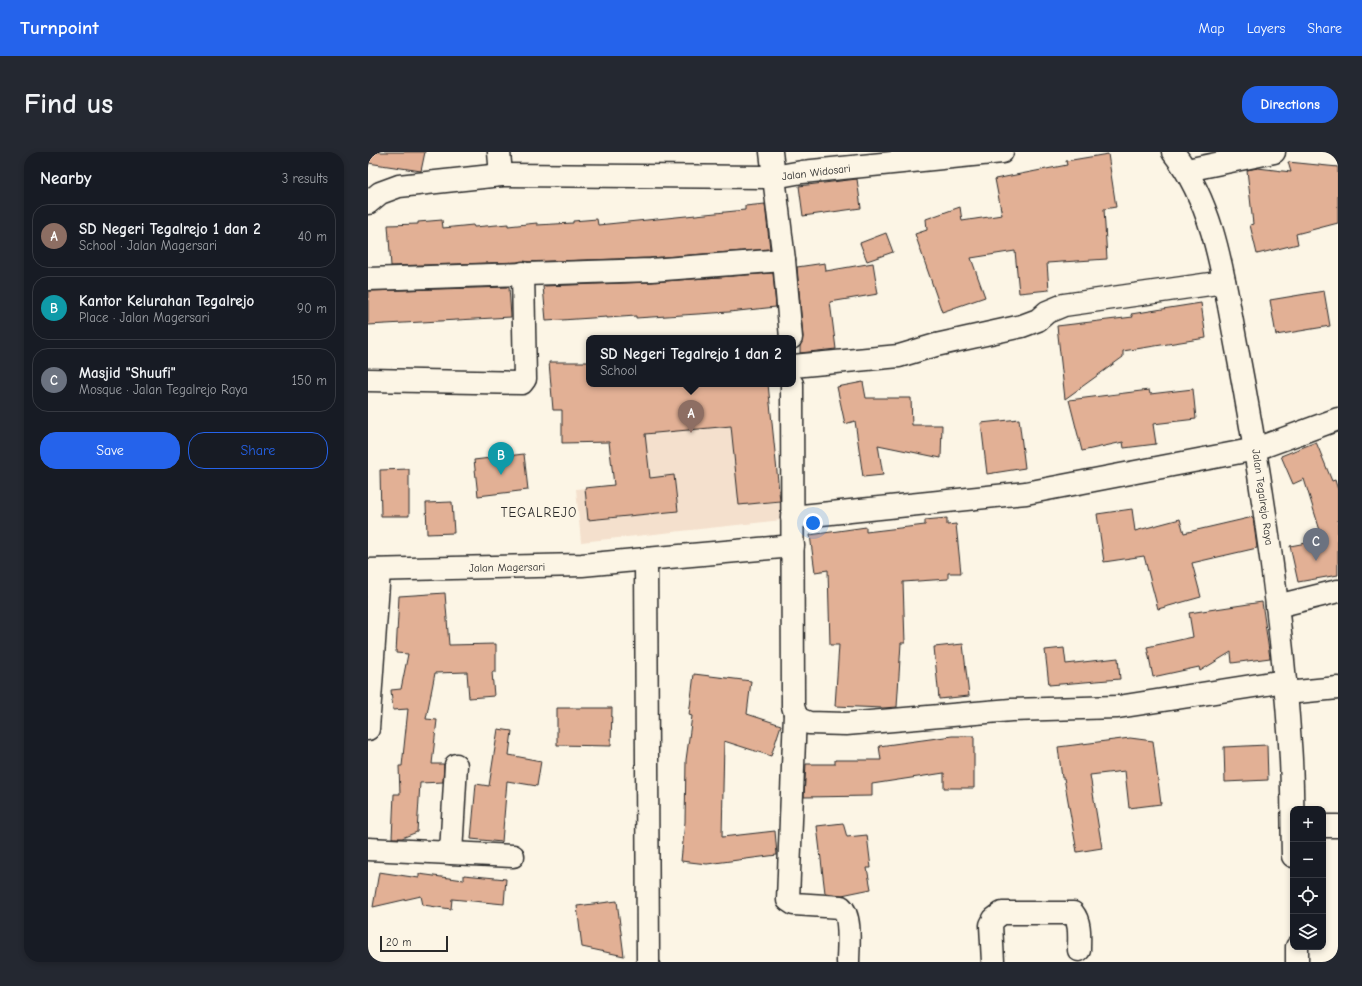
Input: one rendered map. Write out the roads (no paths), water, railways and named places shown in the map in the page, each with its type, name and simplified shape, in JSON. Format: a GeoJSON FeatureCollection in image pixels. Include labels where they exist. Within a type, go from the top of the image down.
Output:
{"type":"FeatureCollection","features":[{"type":"Feature","properties":{"kind":"street"},"geometry":{"type":"LineString","coordinates":[[499,152],[501,175]]}},
{"type":"Feature","properties":{"kind":"street"},"geometry":{"type":"LineString","coordinates":[[771,152],[788,175],[784,260],[791,335]]}},
{"type":"Feature","properties":{"kind":"street","name":"Jalan Widosari"},"geometry":{"type":"LineString","coordinates":[[368,203],[380,193],[399,186],[501,175],[788,175],[1002,152]]}},
{"type":"Feature","properties":{"kind":"street","name":"Jalan Tegalrejo Raya"},"geometry":{"type":"LineString","coordinates":[[1173,152],[1197,189],[1215,244],[1224,282],[1256,449],[1277,606],[1286,687],[1292,806]]}},
{"type":"Feature","properties":{"kind":"street"},"geometry":{"type":"LineString","coordinates":[[1186,170],[1274,152]]}},
{"type":"Feature","properties":{"kind":"street"},"geometry":{"type":"LineString","coordinates":[[368,279],[651,270],[784,260]]}},
{"type":"Feature","properties":{"kind":"street"},"geometry":{"type":"LineString","coordinates":[[368,380],[522,383],[525,379],[523,273]]}},
{"type":"Feature","properties":{"kind":"street"},"geometry":{"type":"LineString","coordinates":[[796,366],[899,356],[936,344],[1022,326],[1038,320],[1047,312],[1064,305],[1224,282]]}},
{"type":"Feature","properties":{"kind":"street"},"geometry":{"type":"LineString","coordinates":[[792,387],[794,713],[787,896],[790,903],[841,907],[846,911],[848,918],[848,962]]}},
{"type":"Feature","properties":{"kind":"street"},"geometry":{"type":"LineString","coordinates":[[792,517],[1026,493],[1256,449],[1338,419]]}},
{"type":"Feature","properties":{"kind":"street","name":"Jalan Magersari"},"geometry":{"type":"LineString","coordinates":[[374,570],[582,565],[792,546]]}},
{"type":"Feature","properties":{"kind":"street"},"geometry":{"type":"LineString","coordinates":[[646,559],[648,962]]}},
{"type":"Feature","properties":{"kind":"street"},"geometry":{"type":"LineString","coordinates":[[368,729],[374,570]]}},
{"type":"Feature","properties":{"kind":"street"},"geometry":{"type":"LineString","coordinates":[[1277,606],[1338,591]]}},
{"type":"Feature","properties":{"kind":"street"},"geometry":{"type":"LineString","coordinates":[[794,713],[799,719],[809,723],[846,724],[1011,710],[1118,707],[1286,687],[1338,688]]}},
{"type":"Feature","properties":{"kind":"street"},"geometry":{"type":"LineString","coordinates":[[451,853],[456,765]]}},
{"type":"Feature","properties":{"kind":"street"},"geometry":{"type":"LineString","coordinates":[[1326,826],[1338,826]]}},
{"type":"Feature","properties":{"kind":"street"},"geometry":{"type":"LineString","coordinates":[[368,849],[513,856]]}},
{"type":"Feature","properties":{"kind":"street"},"geometry":{"type":"LineString","coordinates":[[993,962],[991,925],[994,918],[1002,913],[1073,913],[1077,918],[1079,950]]}},
{"type":"Feature","properties":{"kind":"street"},"geometry":{"type":"LineString","coordinates":[[1297,950],[1297,962]]}},
{"type":"Feature","properties":{"kind":"place","name":"SD Negeri Tegalrejo 1 dan 2"},"geometry":{"type":"Point","coordinates":[691,433]}},
{"type":"Feature","properties":{"kind":"place","name":"Kantor Kelurahan Tegalrejo"},"geometry":{"type":"Point","coordinates":[501,475]}},
{"type":"Feature","properties":{"kind":"place","name":"Masjid \"Shuufi\""},"geometry":{"type":"Point","coordinates":[1316,561]}},
{"type":"Feature","properties":{"kind":"district","name":"TEGALREJO"},"geometry":{"type":"Point","coordinates":[539,512]}}]}
